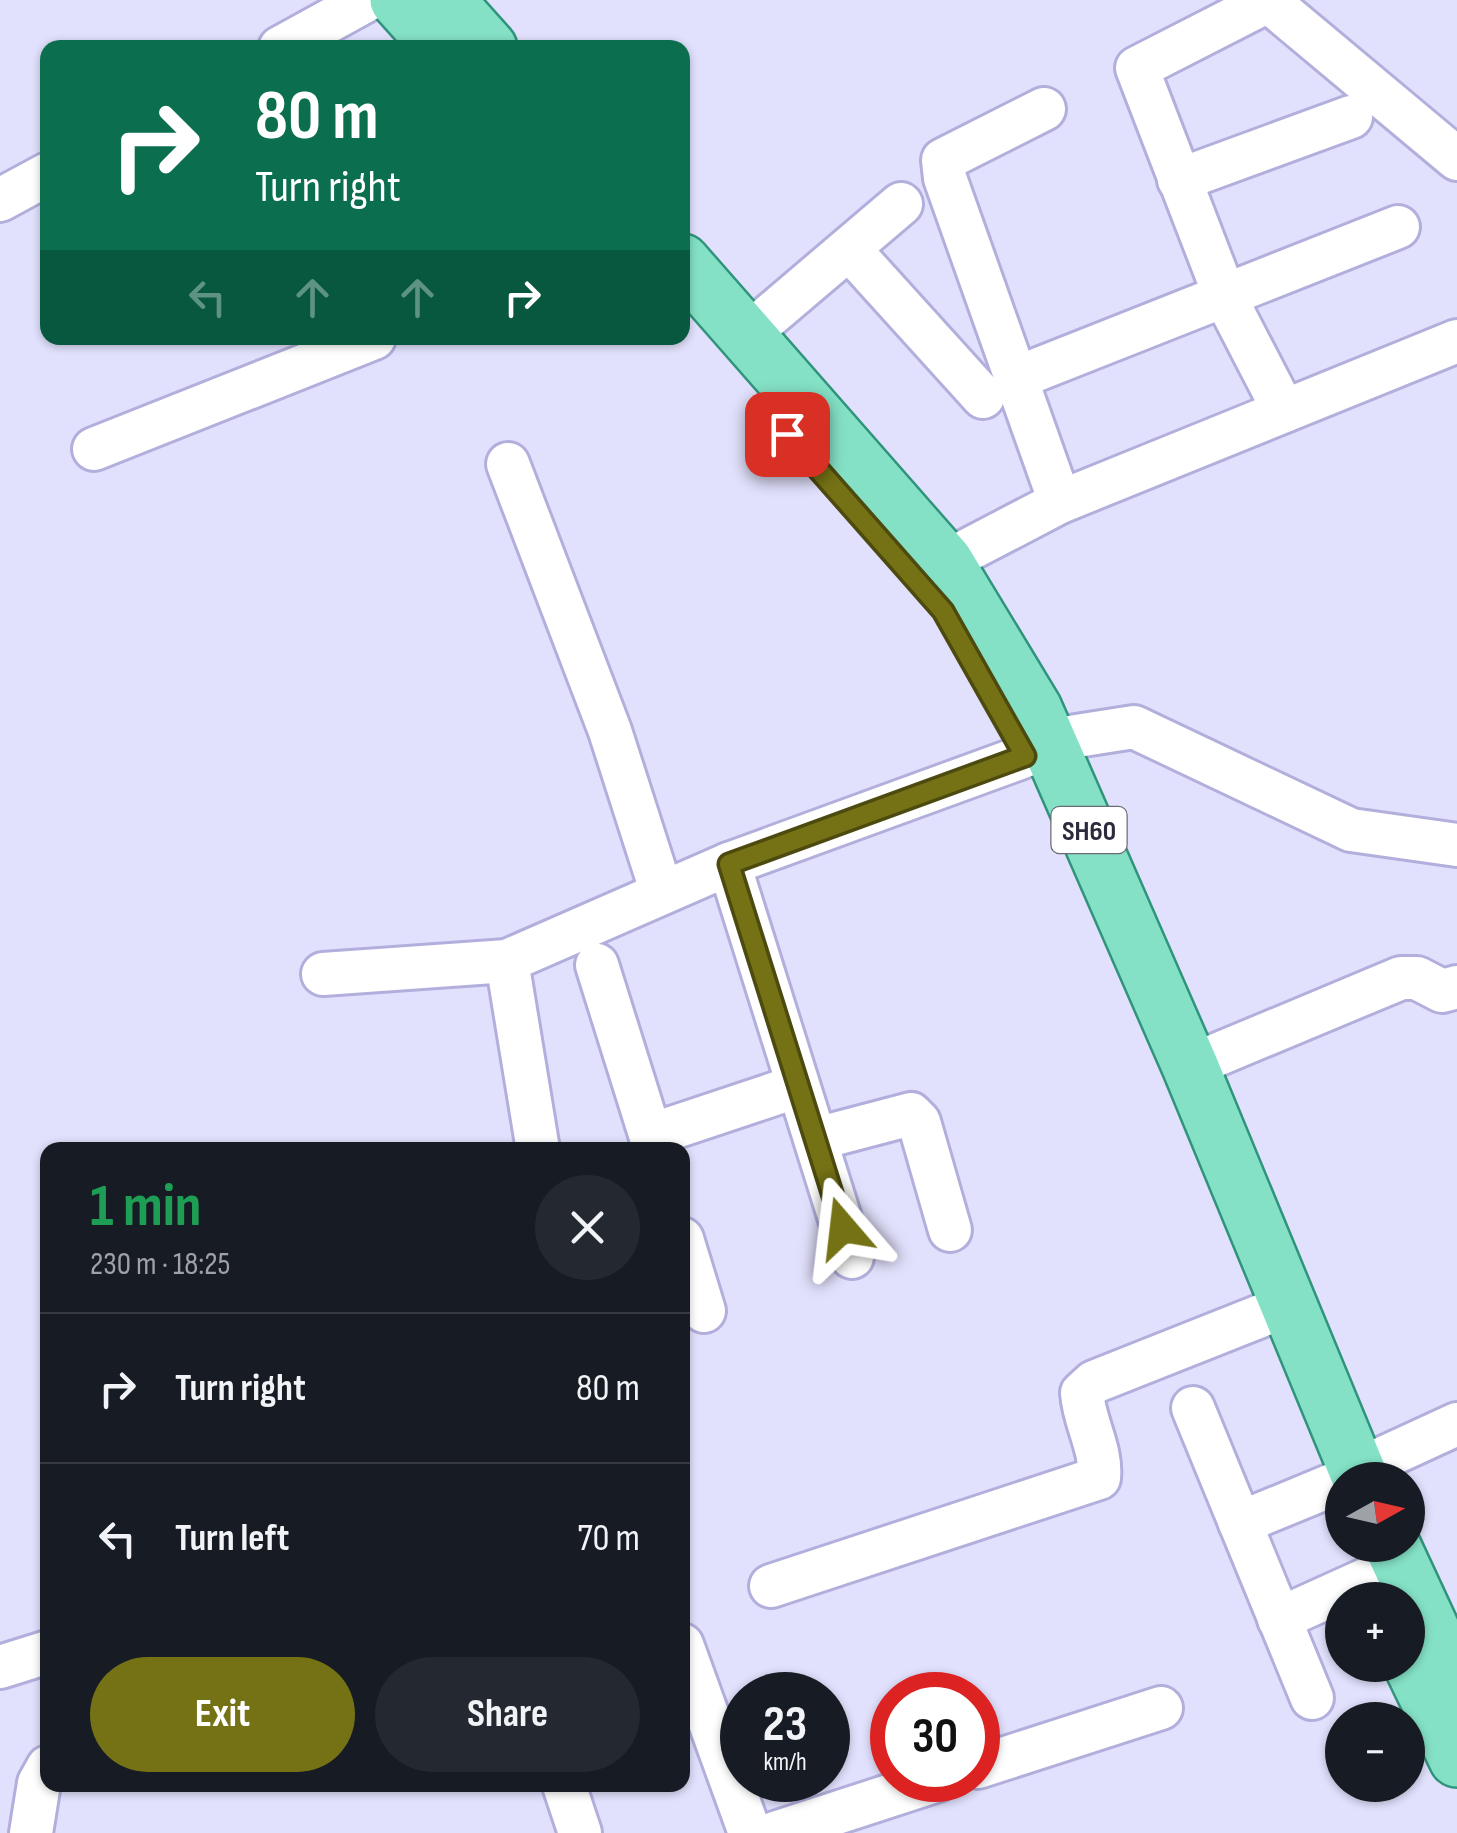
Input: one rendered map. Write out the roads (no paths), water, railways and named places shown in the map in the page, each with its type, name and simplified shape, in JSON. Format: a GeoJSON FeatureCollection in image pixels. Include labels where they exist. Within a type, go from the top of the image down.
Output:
{"type":"FeatureCollection","features":[{"type":"Feature","properties":{"kind":"main road"},"geometry":{"type":"LineString","coordinates":[[398,0],[434,40]]}},
{"type":"Feature","properties":{"kind":"main road"},"geometry":{"type":"LineString","coordinates":[[446,0],[482,40]]}},
{"type":"Feature","properties":{"kind":"main road","name":"SH60"},"geometry":{"type":"LineString","coordinates":[[690,271],[945,562],[1190,1066],[1341,1462]]}},
{"type":"Feature","properties":{"kind":"main road","name":"SH60"},"geometry":{"type":"LineString","coordinates":[[690,327],[943,611],[1038,748],[1268,1313],[1339,1462]]}},
{"type":"Feature","properties":{"kind":"main road"},"geometry":{"type":"LineString","coordinates":[[1378,1566],[1457,1685]]}},
{"type":"Feature","properties":{"kind":"main road"},"geometry":{"type":"LineString","coordinates":[[1420,1682],[1457,1760]]}},
{"type":"Feature","properties":{"kind":"street"},"geometry":{"type":"LineString","coordinates":[[294,40],[367,0]]}},
{"type":"Feature","properties":{"kind":"street"},"geometry":{"type":"LineString","coordinates":[[1284,411],[1226,298],[1137,68],[1268,1],[1457,159]]}},
{"type":"Feature","properties":{"kind":"street"},"geometry":{"type":"LineString","coordinates":[[1044,109],[944,160],[945,178],[999,388],[1060,502]]}},
{"type":"Feature","properties":{"kind":"street"},"geometry":{"type":"LineString","coordinates":[[1179,180],[1351,117]]}},
{"type":"Feature","properties":{"kind":"street"},"geometry":{"type":"LineString","coordinates":[[0,200],[40,178]]}},
{"type":"Feature","properties":{"kind":"street"},"geometry":{"type":"LineString","coordinates":[[747,335],[902,204]]}},
{"type":"Feature","properties":{"kind":"street"},"geometry":{"type":"LineString","coordinates":[[999,388],[1398,227]]}},
{"type":"Feature","properties":{"kind":"street"},"geometry":{"type":"LineString","coordinates":[[849,249],[999,388]]}},
{"type":"Feature","properties":{"kind":"street"},"geometry":{"type":"LineString","coordinates":[[945,562],[1060,502],[1457,341]]}},
{"type":"Feature","properties":{"kind":"street"},"geometry":{"type":"LineString","coordinates":[[94,449],[356,345]]}},
{"type":"Feature","properties":{"kind":"street"},"geometry":{"type":"LineString","coordinates":[[508,464],[610,730],[662,894]]}},
{"type":"Feature","properties":{"kind":"street"},"geometry":{"type":"LineString","coordinates":[[323,974],[507,962],[729,864],[1038,748],[1134,727],[1351,830],[1457,845]]}},
{"type":"Feature","properties":{"kind":"street"},"geometry":{"type":"LineString","coordinates":[[729,864],[852,1257]]}},
{"type":"Feature","properties":{"kind":"street"},"geometry":{"type":"LineString","coordinates":[[507,962],[537,1142]]}},
{"type":"Feature","properties":{"kind":"street"},"geometry":{"type":"LineString","coordinates":[[597,965],[653,1142]]}},
{"type":"Feature","properties":{"kind":"street"},"geometry":{"type":"LineString","coordinates":[[1190,1066],[1402,978],[1417,978],[1442,991],[1457,987]]}},
{"type":"Feature","properties":{"kind":"street"},"geometry":{"type":"LineString","coordinates":[[656,1142],[798,1086]]}},
{"type":"Feature","properties":{"kind":"street"},"geometry":{"type":"LineString","coordinates":[[816,1139],[911,1114],[919,1122],[950,1230]]}},
{"type":"Feature","properties":{"kind":"street"},"geometry":{"type":"LineString","coordinates":[[690,1266],[704,1311]]}},
{"type":"Feature","properties":{"kind":"street"},"geometry":{"type":"LineString","coordinates":[[771,1586],[1099,1478],[1100,1463],[1084,1413],[1082,1393],[1094,1382],[1268,1313]]}},
{"type":"Feature","properties":{"kind":"street"},"geometry":{"type":"LineString","coordinates":[[1193,1408],[1312,1698]]}},
{"type":"Feature","properties":{"kind":"street"},"geometry":{"type":"LineString","coordinates":[[1387,1462],[1457,1424]]}},
{"type":"Feature","properties":{"kind":"street"},"geometry":{"type":"LineString","coordinates":[[1240,1524],[1325,1492]]}},
{"type":"Feature","properties":{"kind":"street"},"geometry":{"type":"LineString","coordinates":[[1279,1619],[1378,1566]]}},
{"type":"Feature","properties":{"kind":"street"},"geometry":{"type":"LineString","coordinates":[[0,1667],[40,1654]]}},
{"type":"Feature","properties":{"kind":"street"},"geometry":{"type":"LineString","coordinates":[[690,1693],[696,1729],[750,1833]]}},
{"type":"Feature","properties":{"kind":"street"},"geometry":{"type":"LineString","coordinates":[[1000,1760],[1161,1708]]}},
{"type":"Feature","properties":{"kind":"street"},"geometry":{"type":"LineString","coordinates":[[31,1833],[40,1781]]}},
{"type":"Feature","properties":{"kind":"street"},"geometry":{"type":"LineString","coordinates":[[775,1833],[870,1802]]}}]}
